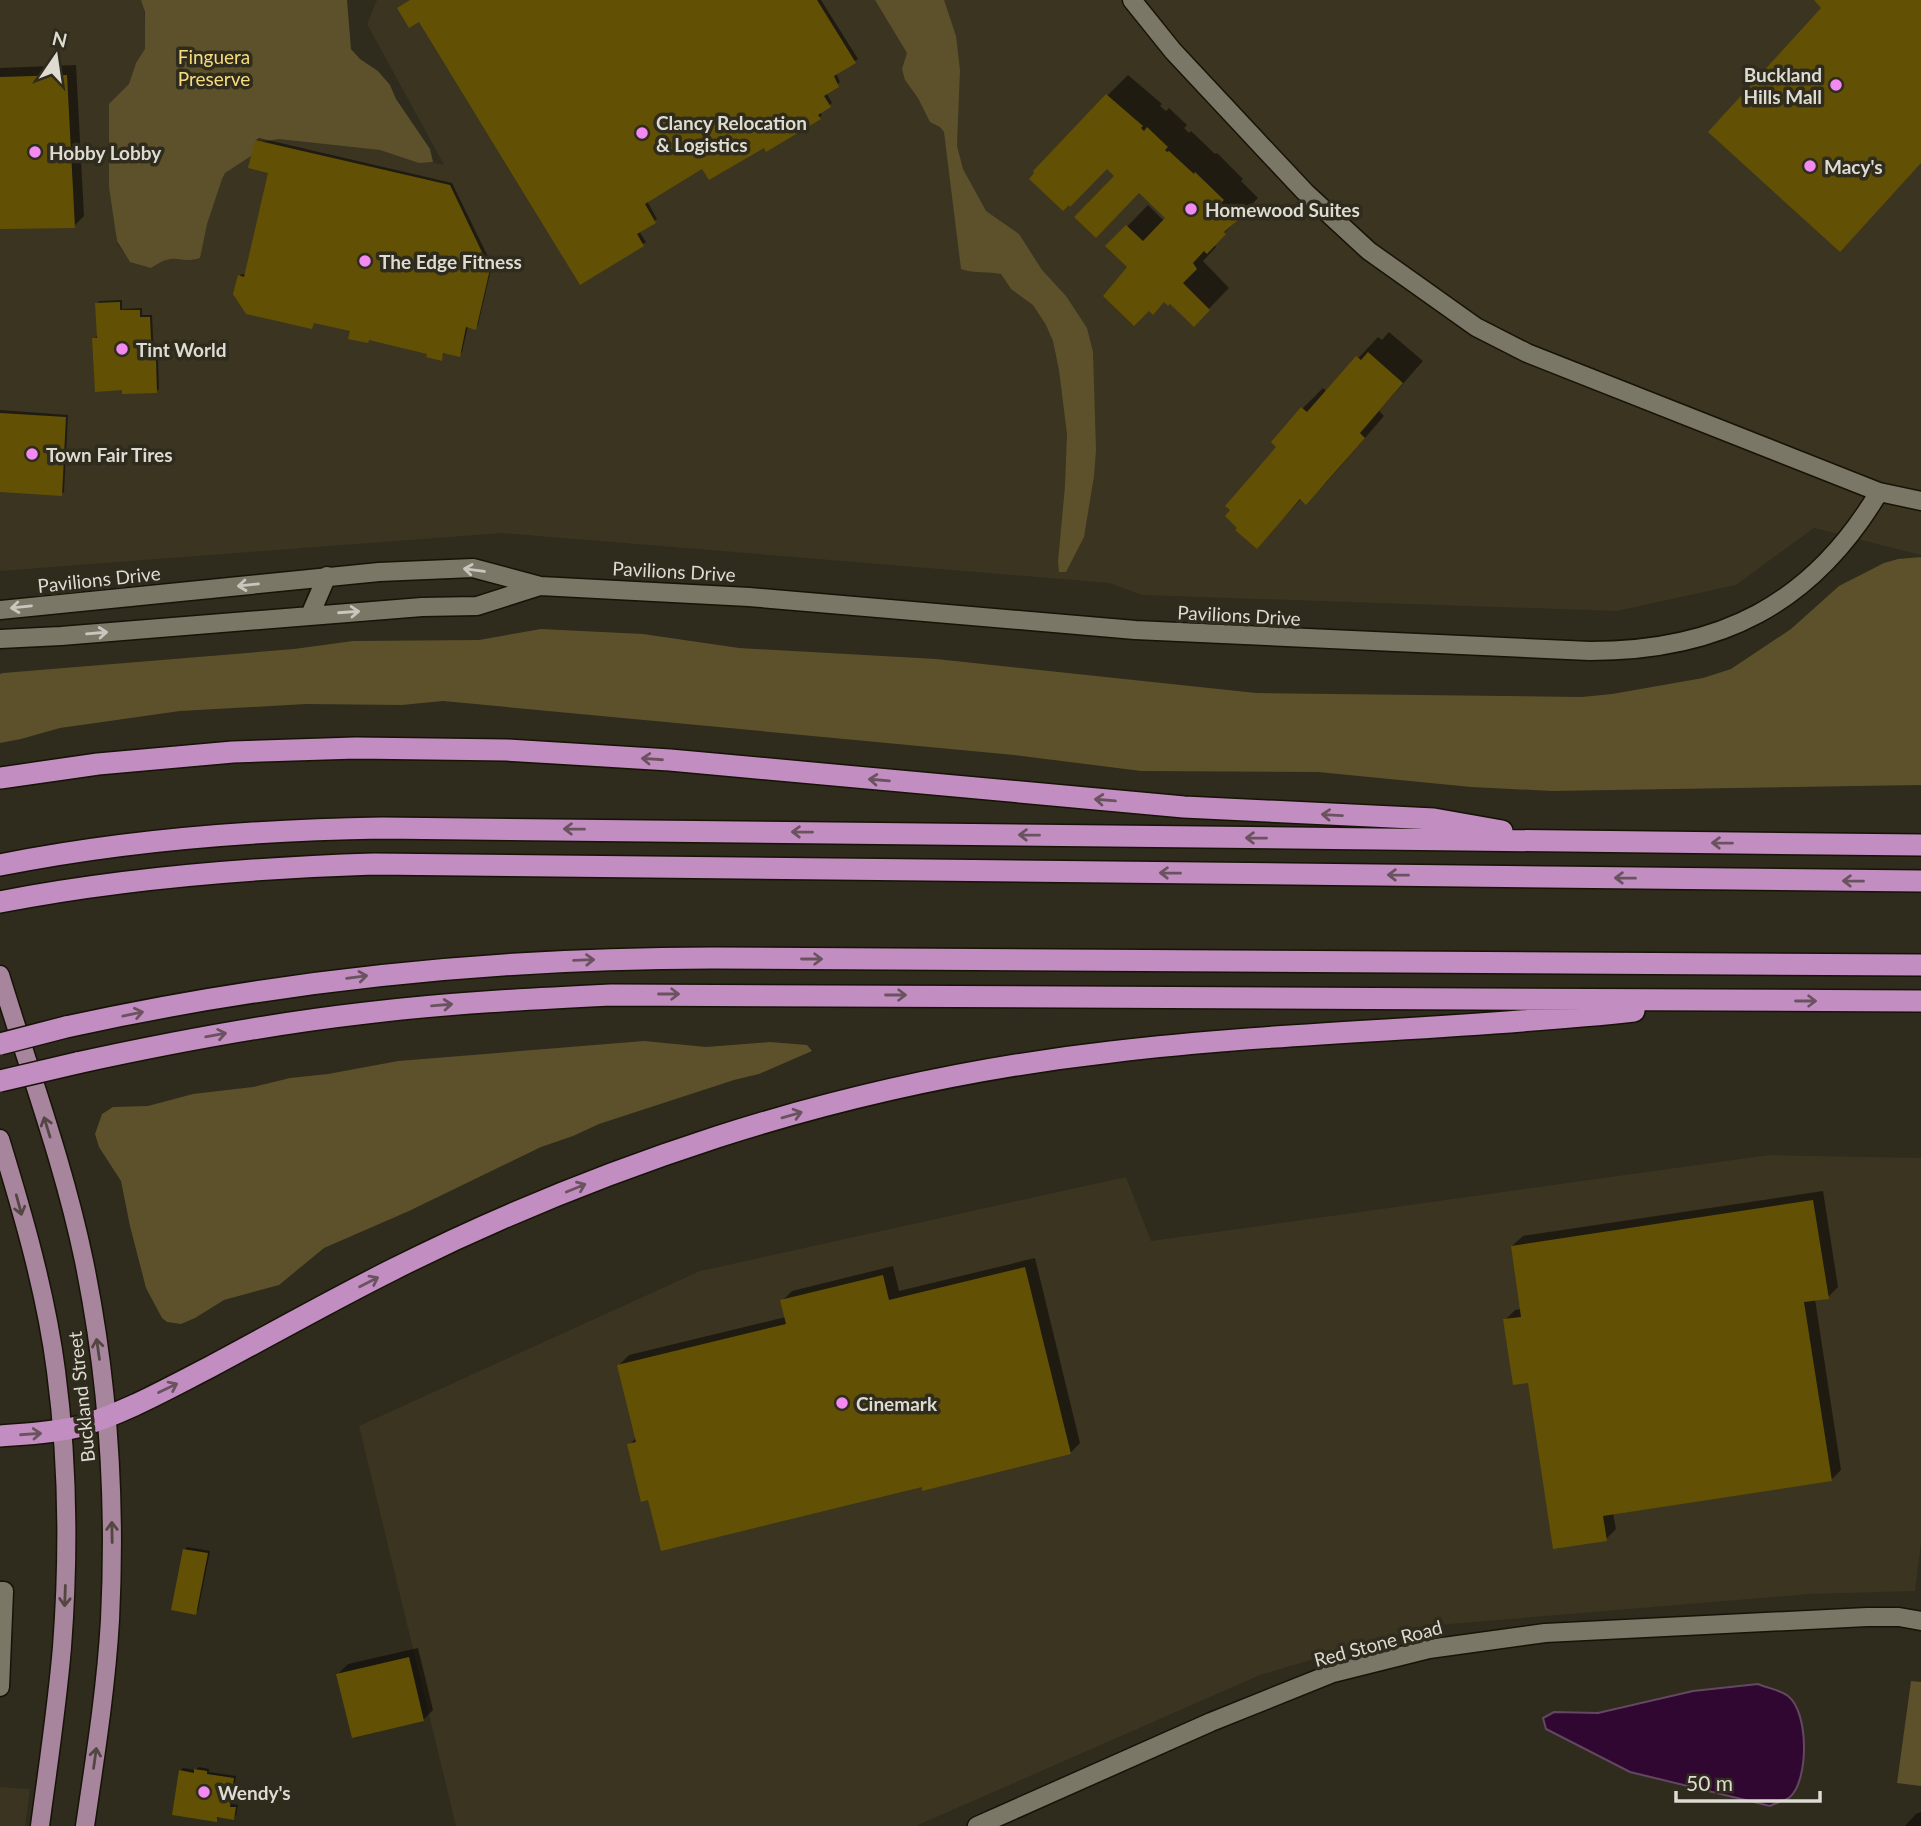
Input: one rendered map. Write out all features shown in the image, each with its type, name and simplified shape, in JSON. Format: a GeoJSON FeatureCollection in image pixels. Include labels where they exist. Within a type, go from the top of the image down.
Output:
{"type":"FeatureCollection","features":[{"type":"Feature","properties":{"kind":"highway"},"geometry":{"type":"LineString","coordinates":[[0,778],[140,760],[233,752],[356,748],[506,750],[670,760],[1184,807],[1434,819],[1545,841]]}},
{"type":"Feature","properties":{"kind":"highway"},"geometry":{"type":"LineString","coordinates":[[7,864],[107,848],[188,839],[355,828],[1921,845]]}},
{"type":"Feature","properties":{"kind":"highway"},"geometry":{"type":"LineString","coordinates":[[0,902],[187,875],[374,864],[1921,881]]}},
{"type":"Feature","properties":{"kind":"highway"},"geometry":{"type":"LineString","coordinates":[[0,1044],[66,1027],[231,995],[333,980],[449,968],[587,959],[1921,965]]}},
{"type":"Feature","properties":{"kind":"highway"},"geometry":{"type":"LineString","coordinates":[[0,1081],[228,1033],[365,1013],[611,995],[1921,1001]]}},
{"type":"Feature","properties":{"kind":"highway"},"geometry":{"type":"LineString","coordinates":[[0,1436],[62,1430],[106,1416],[186,1379],[393,1270],[508,1216],[674,1151],[816,1108],[995,1069],[1113,1051],[1533,1022],[1738,1000]]}},
{"type":"Feature","properties":{"kind":"main road","name":"Buckland Street"},"geometry":{"type":"LineString","coordinates":[[0,975],[74,1219],[92,1306],[106,1416],[112,1537],[110,1621],[85,1826]]}},
{"type":"Feature","properties":{"kind":"main road","name":"Buckland Street"},"geometry":{"type":"LineString","coordinates":[[0,1139],[19,1203],[48,1326],[56,1369],[62,1430],[66,1529],[65,1605],[58,1688],[40,1826]]}},
{"type":"Feature","properties":{"kind":"street"},"geometry":{"type":"LineString","coordinates":[[1132,0],[1168,46],[1305,192],[1369,251],[1476,327],[1527,353],[1879,492],[1921,501]]}},
{"type":"Feature","properties":{"kind":"street","name":"Pavilions Drive"},"geometry":{"type":"LineString","coordinates":[[0,610],[327,576],[474,568],[540,586],[749,597],[1161,632],[1590,651],[1636,650],[1699,639],[1739,624],[1778,603],[1809,579],[1836,552],[1879,492]]}},
{"type":"Feature","properties":{"kind":"street"},"geometry":{"type":"LineString","coordinates":[[310,615],[327,576]]}},
{"type":"Feature","properties":{"kind":"street","name":"Pavilions Drive"},"geometry":{"type":"LineString","coordinates":[[2,639],[310,615],[477,606],[540,586]]}},
{"type":"Feature","properties":{"kind":"street"},"geometry":{"type":"LineString","coordinates":[[0,1591],[5,1591],[0,1688]]}},
{"type":"Feature","properties":{"kind":"street","name":"Red Stone Road"},"geometry":{"type":"LineString","coordinates":[[977,1826],[1210,1721],[1333,1674],[1429,1648],[1545,1633],[1878,1616],[1921,1621]]}},
{"type":"Feature","properties":{"kind":"shaded area"},"geometry":{"type":"Polygon","coordinates":[[[0,0],[144,0],[147,76],[114,171],[116,237],[126,256],[195,206],[265,122],[444,165],[367,24],[377,0],[1921,0],[1921,555],[1814,528],[1736,585],[1617,611],[1142,595],[1109,583],[502,533],[0,571],[0,0]]]}},
{"type":"Feature","properties":{"kind":"shaded area"},"geometry":{"type":"Polygon","coordinates":[[[1769,1155],[1921,1158],[1921,1543],[1915,1591],[1810,1594],[1426,1626],[1260,1675],[916,1826],[456,1826],[359,1426],[700,1271],[1126,1177],[1151,1241],[1769,1155]]]}},
{"type":"Feature","properties":{"kind":"shaded area"},"geometry":{"type":"Polygon","coordinates":[[[1758,1684],[1788,1696],[1795,1704],[1803,1731],[1803,1762],[1796,1788],[1790,1797],[1770,1806],[1630,1772],[1546,1729],[1543,1718],[1554,1712],[1598,1713],[1693,1691],[1758,1684]]]}},
{"type":"Feature","properties":{"kind":"shaded area"},"geometry":{"type":"Polygon","coordinates":[[[0,1787],[30,1789],[25,1826],[0,1826],[0,1787]]]}},
{"type":"Feature","properties":{"kind":"green space","name":"Finguera Preserve"},"geometry":{"type":"Polygon","coordinates":[[[141,0],[347,0],[351,49],[378,71],[390,85],[396,99],[430,149],[433,162],[419,163],[380,150],[279,139],[260,142],[251,156],[225,173],[207,224],[200,258],[167,260],[151,268],[130,262],[117,241],[109,187],[109,104],[129,84],[136,63],[145,49],[145,12],[141,0]]]}},
{"type":"Feature","properties":{"kind":"green space"},"geometry":{"type":"Polygon","coordinates":[[[875,0],[944,0],[956,36],[960,70],[957,146],[963,169],[986,211],[1019,234],[1042,270],[1066,296],[1087,328],[1093,352],[1096,450],[1094,476],[1084,537],[1066,572],[1059,572],[1058,562],[1067,434],[1053,341],[1033,305],[1011,289],[1001,274],[961,269],[944,132],[930,122],[905,80],[902,69],[907,53],[875,0]]]}},
{"type":"Feature","properties":{"kind":"green space"},"geometry":{"type":"Polygon","coordinates":[[[1921,557],[1921,785],[1552,791],[1471,787],[1318,772],[1141,771],[1014,755],[443,701],[402,705],[306,704],[180,711],[60,728],[0,743],[0,674],[3,673],[294,649],[353,641],[479,640],[541,629],[643,634],[739,648],[936,659],[1256,693],[1582,697],[1703,678],[1731,669],[1791,629],[1839,586],[1884,563],[1921,557]]]}},
{"type":"Feature","properties":{"kind":"green space"},"geometry":{"type":"Polygon","coordinates":[[[644,1041],[706,1047],[770,1042],[807,1045],[812,1051],[759,1074],[599,1124],[541,1147],[409,1211],[324,1248],[279,1285],[224,1300],[181,1324],[167,1322],[162,1318],[146,1288],[121,1181],[99,1147],[95,1134],[102,1114],[113,1107],[148,1106],[193,1094],[253,1087],[290,1078],[398,1061],[644,1041]]]}},
{"type":"Feature","properties":{"kind":"green space"},"geometry":{"type":"Polygon","coordinates":[[[1911,1681],[1921,1682],[1921,1786],[1897,1783],[1911,1681]]]}},
{"type":"Feature","properties":{"kind":"building","name":"Clancy Relocation & Logistics"},"geometry":{"type":"Polygon","coordinates":[[[410,0],[817,0],[856,63],[834,76],[839,87],[824,96],[831,107],[818,115],[821,119],[766,152],[764,148],[709,180],[702,169],[645,204],[656,223],[637,234],[644,246],[580,285],[419,22],[409,28],[397,8],[410,0]]]}},
{"type":"Feature","properties":{"kind":"building","name":"Buckland Hills Mall"},"geometry":{"type":"Polygon","coordinates":[[[1814,0],[1921,0],[1921,163],[1840,252],[1708,132],[1821,8],[1814,0]]]}},
{"type":"Feature","properties":{"kind":"building","name":"Hobby Lobby"},"geometry":{"type":"Polygon","coordinates":[[[67,75],[75,228],[0,229],[0,77],[67,75]]]}},
{"type":"Feature","properties":{"kind":"building","name":"Homewood Suites"},"geometry":{"type":"Polygon","coordinates":[[[1106,94],[1143,126],[1141,128],[1144,131],[1147,127],[1168,147],[1165,150],[1167,152],[1194,174],[1195,172],[1224,200],[1221,203],[1238,220],[1224,232],[1226,234],[1207,254],[1204,251],[1193,263],[1197,269],[1183,283],[1210,310],[1194,327],[1170,304],[1168,306],[1164,302],[1153,315],[1149,311],[1134,326],[1103,296],[1127,267],[1105,246],[1126,225],[1143,241],[1165,218],[1139,193],[1096,238],[1074,217],[1114,176],[1107,169],[1063,211],[1029,179],[1033,171],[1106,94]]]}},
{"type":"Feature","properties":{"kind":"building"},"geometry":{"type":"Polygon","coordinates":[[[255,140],[450,185],[490,269],[476,330],[466,327],[460,357],[443,353],[442,361],[426,357],[427,354],[369,340],[368,343],[348,339],[350,331],[314,323],[312,329],[246,314],[233,294],[238,275],[244,277],[268,173],[248,168],[255,140]]]}},
{"type":"Feature","properties":{"kind":"building","name":"Tint World"},"geometry":{"type":"Polygon","coordinates":[[[120,302],[120,310],[140,310],[140,317],[150,317],[152,360],[156,359],[157,393],[122,394],[122,390],[95,392],[92,338],[97,338],[95,303],[120,302]]]}},
{"type":"Feature","properties":{"kind":"building"},"geometry":{"type":"Polygon","coordinates":[[[1368,352],[1403,383],[1360,433],[1365,438],[1306,505],[1300,499],[1257,549],[1235,530],[1237,528],[1225,516],[1230,510],[1225,506],[1276,447],[1271,442],[1301,407],[1307,412],[1356,356],[1361,360],[1368,352]]]}},
{"type":"Feature","properties":{"kind":"building","name":"Town Fair Tires"},"geometry":{"type":"Polygon","coordinates":[[[0,413],[66,417],[62,496],[0,492],[0,413]]]}},
{"type":"Feature","properties":{"kind":"building"},"geometry":{"type":"Polygon","coordinates":[[[1813,1200],[1829,1299],[1804,1302],[1832,1481],[1603,1516],[1607,1541],[1553,1549],[1528,1383],[1513,1385],[1503,1319],[1521,1317],[1511,1246],[1813,1200]]]}},
{"type":"Feature","properties":{"kind":"building","name":"Cinemark"},"geometry":{"type":"Polygon","coordinates":[[[1025,1267],[1071,1454],[922,1491],[922,1487],[661,1551],[648,1500],[641,1502],[627,1444],[636,1442],[617,1365],[786,1324],[780,1300],[883,1275],[889,1300],[1025,1267]]]}},
{"type":"Feature","properties":{"kind":"building"},"geometry":{"type":"Polygon","coordinates":[[[183,1549],[208,1553],[196,1615],[171,1610],[183,1549]]]}},
{"type":"Feature","properties":{"kind":"building"},"geometry":{"type":"Polygon","coordinates":[[[409,1657],[424,1721],[352,1738],[336,1674],[409,1657]]]}},
{"type":"Feature","properties":{"kind":"building","name":"Wendy's"},"geometry":{"type":"Polygon","coordinates":[[[194,1769],[234,1778],[230,1807],[236,1807],[234,1820],[217,1817],[217,1822],[172,1815],[179,1770],[194,1773],[194,1769]]]}},
{"type":"Feature","properties":{"kind":"place","name":"Buckland Hills Mall"},"geometry":{"type":"Point","coordinates":[1836,85]}},
{"type":"Feature","properties":{"kind":"place","name":"Clancy Relocation & Logistics"},"geometry":{"type":"Point","coordinates":[642,133]}},
{"type":"Feature","properties":{"kind":"place","name":"Hobby Lobby"},"geometry":{"type":"Point","coordinates":[35,152]}},
{"type":"Feature","properties":{"kind":"place","name":"Macy's"},"geometry":{"type":"Point","coordinates":[1810,166]}},
{"type":"Feature","properties":{"kind":"place","name":"Homewood Suites"},"geometry":{"type":"Point","coordinates":[1191,209]}},
{"type":"Feature","properties":{"kind":"place","name":"The Edge Fitness"},"geometry":{"type":"Point","coordinates":[365,261]}},
{"type":"Feature","properties":{"kind":"place","name":"Tint World"},"geometry":{"type":"Point","coordinates":[122,349]}},
{"type":"Feature","properties":{"kind":"place","name":"Town Fair Tires"},"geometry":{"type":"Point","coordinates":[32,454]}},
{"type":"Feature","properties":{"kind":"place","name":"Cinemark"},"geometry":{"type":"Point","coordinates":[842,1403]}},
{"type":"Feature","properties":{"kind":"place","name":"Wendy's"},"geometry":{"type":"Point","coordinates":[204,1792]}}]}
